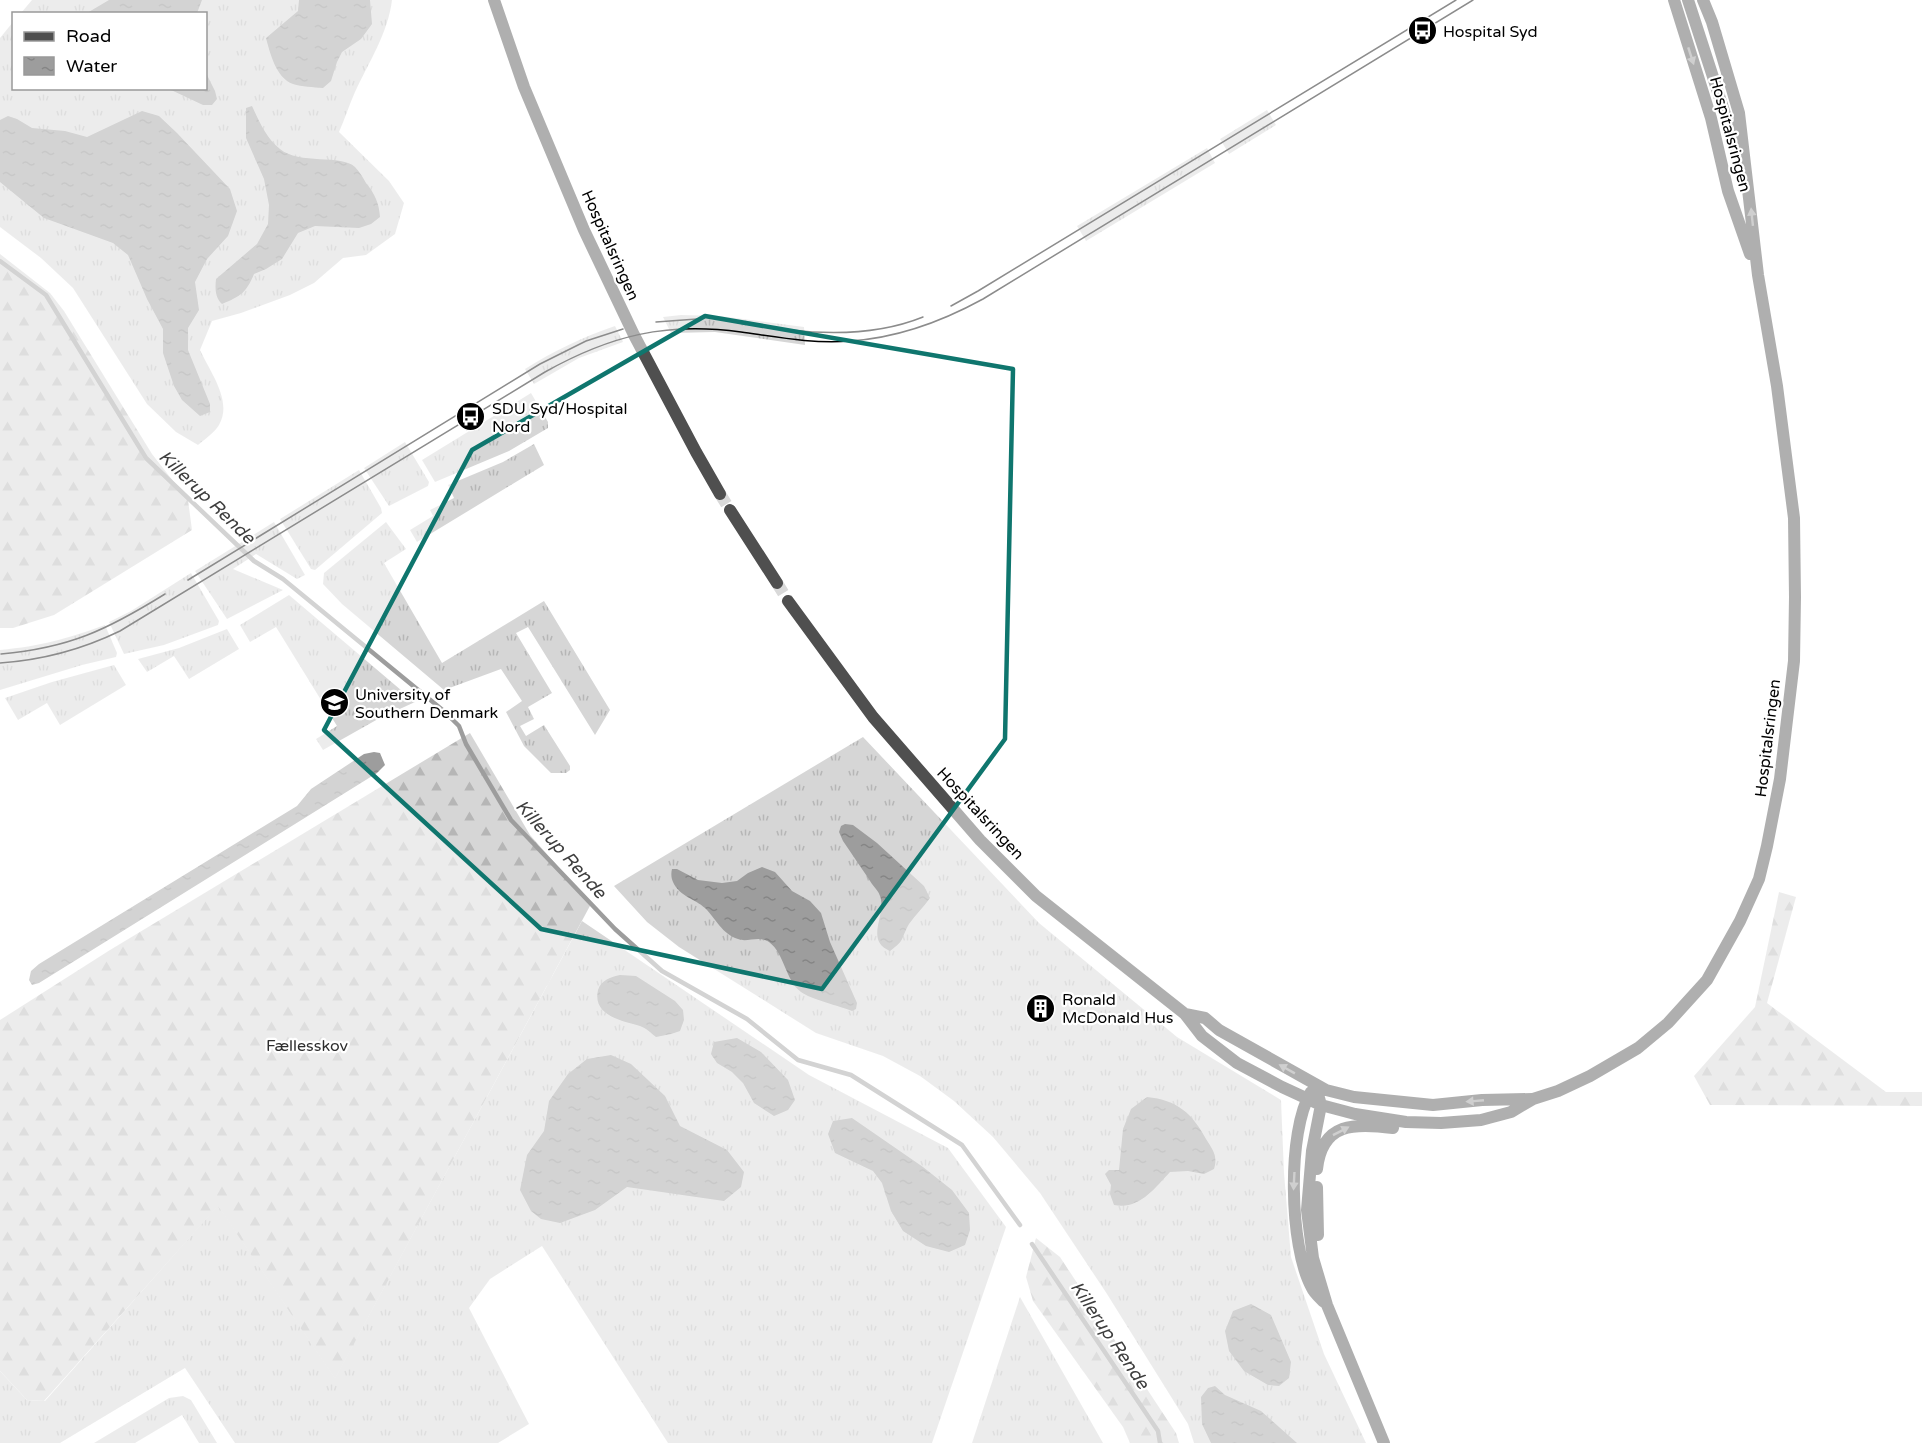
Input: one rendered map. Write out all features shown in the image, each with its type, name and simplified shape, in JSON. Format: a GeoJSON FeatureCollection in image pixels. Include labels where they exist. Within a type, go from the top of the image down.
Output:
{"type":"FeatureCollection","features":[{"type":"Feature","properties":{"kind":"street","name":"Hospitalsringen"},"geometry":{"type":"LineString","coordinates":[[494,0],[524,87],[584,230],[630,327],[720,494]]}},
{"type":"Feature","properties":{"kind":"street","name":"Hospitalsringen"},"geometry":{"type":"LineString","coordinates":[[1674,0],[1711,118],[1728,190],[1758,275]]}},
{"type":"Feature","properties":{"kind":"street"},"geometry":{"type":"LineString","coordinates":[[1688,0],[1749,187]]}},
{"type":"Feature","properties":{"kind":"street","name":"Hospitalsringen"},"geometry":{"type":"LineString","coordinates":[[788,601],[873,717],[980,840],[1036,896],[1185,1014],[1202,1036],[1237,1063],[1321,1105],[1355,1114],[1441,1123],[1481,1120],[1511,1112],[1533,1099],[1558,1091],[1590,1076],[1638,1047],[1668,1023],[1707,980],[1740,921],[1759,879],[1780,779],[1794,661],[1794,518],[1777,386],[1758,275],[1739,113],[1712,22],[1703,0]]}},
{"type":"Feature","properties":{"kind":"street"},"geometry":{"type":"LineString","coordinates":[[730,510],[777,583]]}},
{"type":"Feature","properties":{"kind":"street","name":"Hospitalsringen"},"geometry":{"type":"LineString","coordinates":[[1185,1014],[1204,1018],[1220,1030],[1326,1090],[1354,1097],[1433,1104],[1533,1099]]}},
{"type":"Feature","properties":{"kind":"street"},"geometry":{"type":"LineString","coordinates":[[1315,1084],[1306,1099],[1299,1129],[1294,1191],[1295,1229],[1303,1265],[1312,1289],[1327,1305]]}},
{"type":"Feature","properties":{"kind":"street"},"geometry":{"type":"LineString","coordinates":[[1315,1084],[1321,1105],[1312,1151],[1307,1210],[1313,1258],[1327,1305],[1384,1443]]}},
{"type":"Feature","properties":{"kind":"street"},"geometry":{"type":"LineString","coordinates":[[1327,1305],[1316,1208],[1319,1156],[1326,1142],[1335,1132],[1350,1126],[1399,1128],[1421,1122]]}},
{"type":"Feature","properties":{"kind":"highlighted area"},"geometry":{"type":"Polygon","coordinates":[[[705,316],[1013,369],[1005,739],[822,989],[541,929],[324,730],[472,450],[705,316]]]}},
{"type":"Feature","properties":{"kind":"green space"},"geometry":{"type":"Polygon","coordinates":[[[32,0],[392,0],[382,36],[339,132],[389,181],[404,203],[395,234],[366,255],[343,258],[314,283],[290,295],[212,321],[200,350],[219,387],[223,416],[217,428],[198,445],[176,432],[147,404],[73,288],[41,258],[0,227],[0,38],[12,23],[12,90],[207,90],[207,12],[22,12],[32,0]]]}},
{"type":"Feature","properties":{"kind":"green space"},"geometry":{"type":"Polygon","coordinates":[[[1267,110],[1276,125],[1229,154],[1220,139],[1267,110]]]}},
{"type":"Feature","properties":{"kind":"green space"},"geometry":{"type":"Polygon","coordinates":[[[1207,148],[1215,163],[1086,241],[1077,226],[1207,148]]]}},
{"type":"Feature","properties":{"kind":"green space"},"geometry":{"type":"Polygon","coordinates":[[[0,254],[50,293],[64,311],[152,454],[188,500],[192,530],[54,615],[13,628],[0,628],[0,254]]]}},
{"type":"Feature","properties":{"kind":"green space"},"geometry":{"type":"Polygon","coordinates":[[[720,316],[804,327],[805,345],[715,332],[671,333],[663,317],[720,316]]]}},
{"type":"Feature","properties":{"kind":"green space"},"geometry":{"type":"Polygon","coordinates":[[[615,326],[623,342],[579,358],[534,384],[525,369],[568,345],[615,326]]]}},
{"type":"Feature","properties":{"kind":"green space"},"geometry":{"type":"Polygon","coordinates":[[[531,393],[548,422],[548,428],[509,451],[435,482],[422,460],[531,393]]]}},
{"type":"Feature","properties":{"kind":"green space"},"geometry":{"type":"Polygon","coordinates":[[[405,442],[429,482],[428,486],[389,506],[364,468],[405,442]]]}},
{"type":"Feature","properties":{"kind":"green space"},"geometry":{"type":"Polygon","coordinates":[[[534,444],[544,465],[417,542],[410,530],[433,516],[430,510],[454,498],[448,485],[503,462],[534,444]]]}},
{"type":"Feature","properties":{"kind":"green space"},"geometry":{"type":"Polygon","coordinates":[[[359,470],[382,513],[315,570],[311,569],[280,519],[359,470]]]}},
{"type":"Feature","properties":{"kind":"green space"},"geometry":{"type":"Polygon","coordinates":[[[274,522],[305,575],[297,579],[256,554],[233,569],[283,590],[227,619],[195,571],[274,522]]]}},
{"type":"Feature","properties":{"kind":"green space"},"geometry":{"type":"Polygon","coordinates":[[[386,522],[406,549],[384,563],[442,663],[544,601],[610,710],[595,735],[528,627],[516,633],[552,693],[528,707],[534,719],[520,726],[526,736],[544,725],[570,766],[570,770],[566,773],[551,773],[524,746],[506,712],[522,701],[501,669],[444,690],[342,604],[323,584],[324,573],[386,522]]]}},
{"type":"Feature","properties":{"kind":"green space"},"geometry":{"type":"Polygon","coordinates":[[[191,573],[219,621],[218,625],[164,645],[124,654],[109,622],[131,611],[191,573]]]}},
{"type":"Feature","properties":{"kind":"green space"},"geometry":{"type":"Polygon","coordinates":[[[289,595],[415,702],[378,719],[323,750],[316,739],[337,726],[276,627],[250,642],[240,625],[289,595]]]}},
{"type":"Feature","properties":{"kind":"green space"},"geometry":{"type":"Polygon","coordinates":[[[105,625],[117,653],[116,657],[0,690],[0,650],[53,641],[105,625]]]}},
{"type":"Feature","properties":{"kind":"green space"},"geometry":{"type":"Polygon","coordinates":[[[227,629],[239,649],[189,679],[174,656],[147,672],[138,659],[179,648],[227,629]]]}},
{"type":"Feature","properties":{"kind":"green space"},"geometry":{"type":"Polygon","coordinates":[[[114,665],[126,685],[60,725],[47,703],[18,720],[5,698],[52,682],[114,665]]]}},
{"type":"Feature","properties":{"kind":"green space","name":"Fællesskov"},"geometry":{"type":"Polygon","coordinates":[[[470,733],[530,835],[591,904],[335,1379],[218,1206],[44,1401],[27,1400],[0,1371],[0,1020],[110,950],[470,733]]]}},
{"type":"Feature","properties":{"kind":"green space"},"geometry":{"type":"Polygon","coordinates":[[[863,737],[1039,923],[1177,1037],[1281,1100],[1291,1257],[1324,1354],[1366,1443],[1194,1443],[1188,1424],[1107,1294],[1040,1193],[993,1137],[954,1101],[920,1076],[883,1056],[816,1033],[679,947],[647,922],[614,886],[863,737]]]}},
{"type":"Feature","properties":{"kind":"green space"},"geometry":{"type":"Polygon","coordinates":[[[1779,892],[1796,897],[1767,1003],[1886,1092],[1922,1092],[1922,1106],[1710,1105],[1694,1076],[1755,1007],[1779,892]]]}},
{"type":"Feature","properties":{"kind":"green space"},"geometry":{"type":"Polygon","coordinates":[[[582,921],[809,1075],[948,1148],[1006,1227],[932,1443],[668,1443],[542,1246],[490,1279],[469,1308],[529,1424],[498,1443],[235,1443],[185,1368],[60,1443],[0,1443],[0,1371],[27,1400],[45,1401],[218,1205],[335,1378],[582,921]]]}},
{"type":"Feature","properties":{"kind":"green space"},"geometry":{"type":"Polygon","coordinates":[[[1036,1238],[1060,1257],[1176,1433],[1179,1443],[1130,1443],[1123,1427],[1033,1301],[1026,1277],[1036,1238]]]}},
{"type":"Feature","properties":{"kind":"green space"},"geometry":{"type":"Polygon","coordinates":[[[1020,1297],[1103,1443],[972,1443],[1020,1297]]]}},
{"type":"Feature","properties":{"kind":"green space"},"geometry":{"type":"Polygon","coordinates":[[[183,1396],[191,1400],[217,1443],[199,1443],[182,1415],[135,1443],[94,1443],[169,1398],[183,1396]]]}},
{"type":"Feature","properties":{"kind":"water"},"geometry":{"type":"Polygon","coordinates":[[[109,0],[202,0],[197,12],[89,12],[109,0]]]}},
{"type":"Feature","properties":{"kind":"water"},"geometry":{"type":"Polygon","coordinates":[[[299,0],[370,0],[372,24],[361,39],[342,52],[331,81],[323,88],[300,86],[287,81],[278,71],[266,38],[298,11],[299,0]]]}},
{"type":"Feature","properties":{"kind":"water"},"geometry":{"type":"Polygon","coordinates":[[[207,75],[217,99],[212,105],[203,105],[171,90],[207,90],[207,75]]]}},
{"type":"Feature","properties":{"kind":"water"},"geometry":{"type":"Polygon","coordinates":[[[252,106],[271,140],[288,154],[340,161],[355,167],[378,203],[380,217],[371,224],[359,228],[315,226],[298,233],[282,259],[254,274],[242,293],[222,304],[217,296],[216,279],[257,244],[268,224],[269,205],[264,179],[246,138],[246,108],[252,106]]]}},
{"type":"Feature","properties":{"kind":"water"},"geometry":{"type":"Polygon","coordinates":[[[142,111],[159,116],[177,133],[230,189],[237,211],[228,236],[207,259],[195,282],[199,310],[188,328],[188,350],[210,404],[210,412],[200,416],[182,400],[174,386],[163,353],[163,329],[128,255],[113,243],[44,218],[0,182],[0,120],[8,116],[32,128],[65,131],[87,137],[142,111]]]}},
{"type":"Feature","properties":{"kind":"water"},"geometry":{"type":"Polygon","coordinates":[[[380,753],[385,765],[377,773],[39,983],[32,985],[29,980],[31,971],[39,964],[297,806],[311,789],[364,754],[380,753]]]}},
{"type":"Feature","properties":{"kind":"water"},"geometry":{"type":"Polygon","coordinates":[[[853,825],[877,843],[924,886],[930,898],[909,924],[901,941],[890,951],[878,940],[881,911],[879,894],[843,841],[839,832],[841,826],[853,825]]]}},
{"type":"Feature","properties":{"kind":"water"},"geometry":{"type":"Polygon","coordinates":[[[762,867],[775,872],[792,891],[810,901],[821,913],[830,942],[857,1003],[856,1009],[852,1011],[801,992],[769,942],[761,939],[742,940],[732,937],[705,908],[679,891],[672,877],[672,869],[677,869],[698,880],[722,883],[737,881],[762,867]]]}},
{"type":"Feature","properties":{"kind":"water"},"geometry":{"type":"Polygon","coordinates":[[[620,975],[636,976],[675,1001],[683,1010],[684,1020],[680,1031],[656,1037],[642,1027],[610,1016],[604,1011],[597,999],[599,987],[607,980],[620,975]]]}},
{"type":"Feature","properties":{"kind":"water"},"geometry":{"type":"Polygon","coordinates":[[[737,1038],[761,1052],[788,1080],[795,1100],[788,1110],[774,1116],[754,1103],[743,1083],[732,1072],[717,1063],[711,1054],[714,1042],[737,1038]]]}},
{"type":"Feature","properties":{"kind":"water"},"geometry":{"type":"Polygon","coordinates":[[[611,1055],[631,1064],[665,1096],[680,1126],[727,1150],[744,1172],[741,1187],[724,1201],[627,1187],[595,1210],[560,1223],[541,1219],[531,1211],[520,1190],[527,1155],[544,1131],[549,1101],[568,1074],[587,1059],[611,1055]]]}},
{"type":"Feature","properties":{"kind":"water"},"geometry":{"type":"Polygon","coordinates":[[[1147,1097],[1167,1101],[1189,1115],[1213,1150],[1214,1169],[1204,1174],[1188,1171],[1170,1172],[1145,1197],[1131,1204],[1114,1205],[1110,1194],[1111,1185],[1105,1174],[1109,1170],[1119,1170],[1123,1129],[1131,1109],[1147,1097]]]}},
{"type":"Feature","properties":{"kind":"water"},"geometry":{"type":"Polygon","coordinates":[[[852,1118],[952,1190],[969,1213],[970,1230],[965,1245],[949,1252],[926,1246],[903,1231],[891,1211],[882,1183],[873,1171],[835,1153],[828,1134],[833,1121],[852,1118]]]}},
{"type":"Feature","properties":{"kind":"water"},"geometry":{"type":"Polygon","coordinates":[[[1251,1304],[1271,1315],[1291,1362],[1289,1378],[1279,1386],[1268,1385],[1244,1371],[1229,1351],[1225,1331],[1233,1311],[1251,1304]]]}},
{"type":"Feature","properties":{"kind":"water"},"geometry":{"type":"Polygon","coordinates":[[[1215,1386],[1225,1395],[1261,1411],[1297,1443],[1211,1443],[1202,1424],[1201,1397],[1208,1388],[1215,1386]]]}},
{"type":"Feature","properties":{"kind":"waterway","name":"Killerup Rende"},"geometry":{"type":"LineString","coordinates":[[0,261],[46,295],[146,458],[254,561],[283,579],[459,726],[466,744],[511,820],[615,929],[662,971],[747,1019],[798,1060],[851,1075],[962,1145],[1020,1225]]}},
{"type":"Feature","properties":{"kind":"waterway","name":"Killerup Rende"},"geometry":{"type":"LineString","coordinates":[[1032,1244],[1158,1431],[1160,1443]]}},
{"type":"Feature","properties":{"kind":"tunnel"},"geometry":{"type":"LineString","coordinates":[[720,494],[730,510]]}},
{"type":"Feature","properties":{"kind":"tunnel"},"geometry":{"type":"LineString","coordinates":[[777,583],[788,601]]}},
{"type":"Feature","properties":{"kind":"tram line"},"geometry":{"type":"LineString","coordinates":[[951,306],[1456,0]]}},
{"type":"Feature","properties":{"kind":"tram line"},"geometry":{"type":"LineString","coordinates":[[0,663],[62,653],[91,644],[120,631],[545,372],[569,359],[616,340],[663,331],[714,329],[809,341],[850,341],[919,328],[951,315],[983,299],[1473,0]]}},
{"type":"Feature","properties":{"kind":"tram line"},"geometry":{"type":"LineString","coordinates":[[790,330],[857,332],[891,327],[923,317]]}},
{"type":"Feature","properties":{"kind":"tram line"},"geometry":{"type":"LineString","coordinates":[[656,322],[697,319]]}},
{"type":"Feature","properties":{"kind":"tram line"},"geometry":{"type":"LineString","coordinates":[[188,580],[540,364],[586,341],[623,329]]}},
{"type":"Feature","properties":{"kind":"tram line"},"geometry":{"type":"LineString","coordinates":[[1,654],[47,647],[87,635],[124,618],[165,594]]}},
{"type":"Feature","properties":{"kind":"place","name":"Hospital Syd"},"geometry":{"type":"Point","coordinates":[1422,31]}},
{"type":"Feature","properties":{"kind":"place","name":"SDU Syd/Hospital Nord"},"geometry":{"type":"Point","coordinates":[471,417]}},
{"type":"Feature","properties":{"kind":"place","name":"University of Southern Denmark"},"geometry":{"type":"Point","coordinates":[334,703]}},
{"type":"Feature","properties":{"kind":"place","name":"Ronald McDonald Hus"},"geometry":{"type":"Point","coordinates":[1041,1008]}}]}
